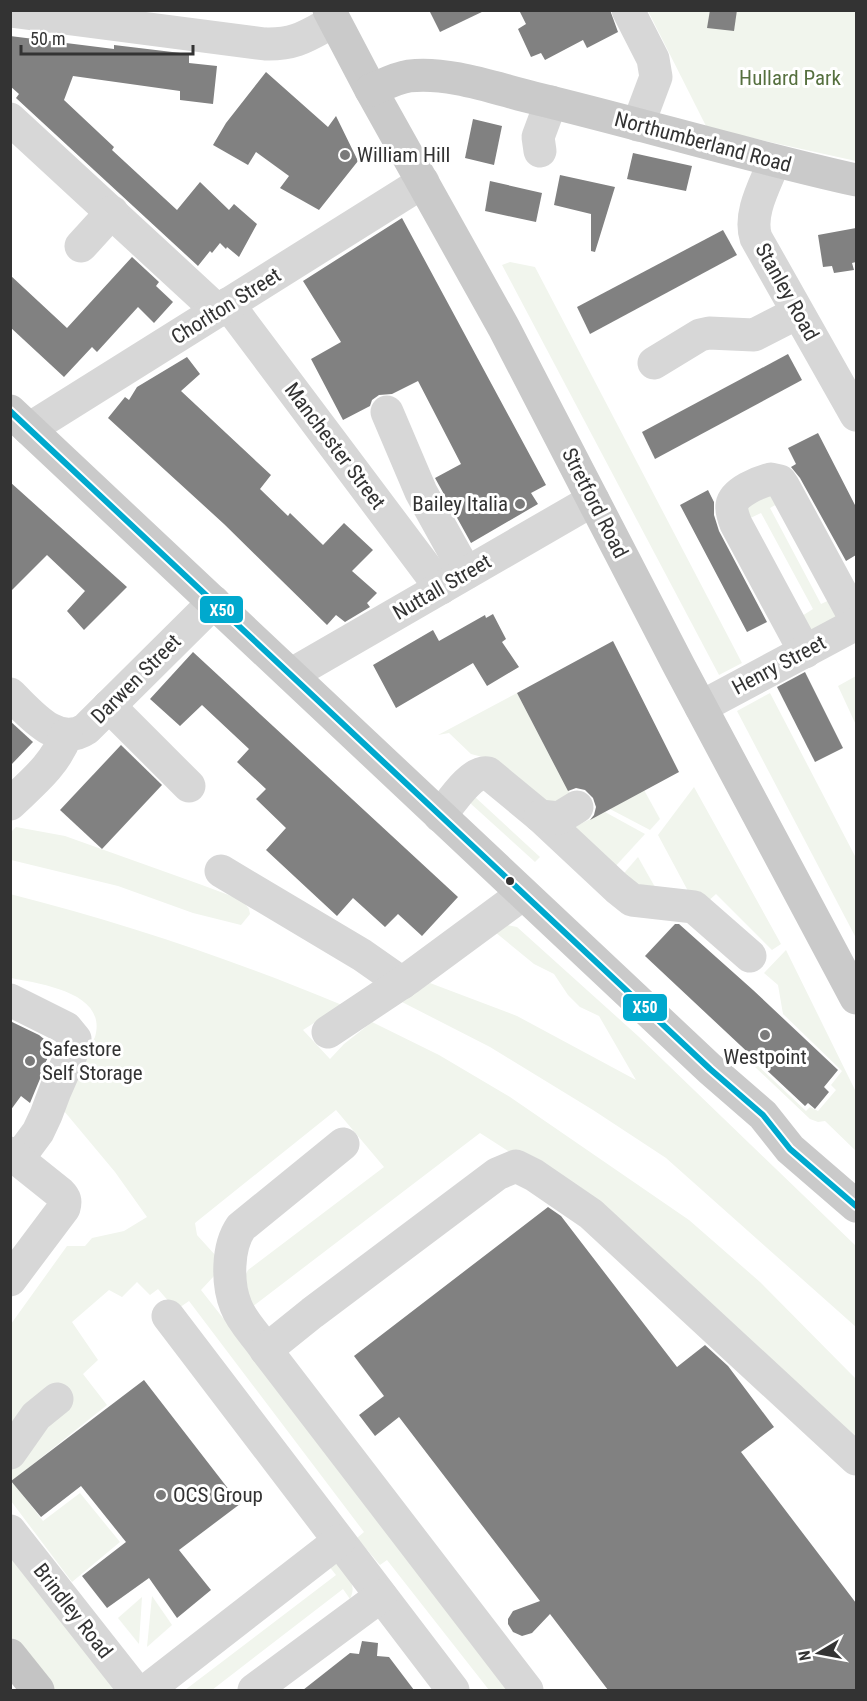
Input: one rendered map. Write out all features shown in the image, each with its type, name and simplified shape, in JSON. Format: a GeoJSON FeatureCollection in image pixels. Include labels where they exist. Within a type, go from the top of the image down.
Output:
{"type":"FeatureCollection","features":[{"type":"Feature","properties":{"kind":"highway"},"geometry":{"type":"LineString","coordinates":[[10,1655],[38,1690]]}},
{"type":"Feature","properties":{"kind":"main road","name":"Stretford Road"},"geometry":{"type":"LineString","coordinates":[[331,16],[504,328],[701,707],[856,998]]}},
{"type":"Feature","properties":{"kind":"main road","name":"Northumberland Road"},"geometry":{"type":"LineString","coordinates":[[371,90],[410,76],[432,76],[464,81],[638,124],[774,162],[856,180]]}},
{"type":"Feature","properties":{"kind":"main road"},"geometry":{"type":"LineString","coordinates":[[20,420],[710,1069],[763,1115],[797,1135],[830,1164],[856,1180]]}},
{"type":"Feature","properties":{"kind":"main road"},"geometry":{"type":"LineString","coordinates":[[763,1115],[790,1149],[856,1206]]}},
{"type":"Feature","properties":{"kind":"street"},"geometry":{"type":"LineString","coordinates":[[628,10],[653,59],[656,78],[638,124]]}},
{"type":"Feature","properties":{"kind":"street"},"geometry":{"type":"LineString","coordinates":[[10,11],[139,19],[249,44],[279,45],[298,41],[331,16]]}},
{"type":"Feature","properties":{"kind":"street"},"geometry":{"type":"LineString","coordinates":[[541,155],[538,137],[551,102]]}},
{"type":"Feature","properties":{"kind":"street","name":"Manchester Street"},"geometry":{"type":"LineString","coordinates":[[10,119],[112,212],[223,308],[268,341],[454,580]]}},
{"type":"Feature","properties":{"kind":"street","name":"Stanley Road"},"geometry":{"type":"LineString","coordinates":[[774,162],[755,213],[754,230],[760,246],[856,415]]}},
{"type":"Feature","properties":{"kind":"street","name":"Chorlton Street"},"geometry":{"type":"LineString","coordinates":[[20,420],[223,308],[423,182]]}},
{"type":"Feature","properties":{"kind":"street"},"geometry":{"type":"LineString","coordinates":[[81,246],[112,212]]}},
{"type":"Feature","properties":{"kind":"street"},"geometry":{"type":"LineString","coordinates":[[646,368],[700,335],[709,333],[754,334],[797,313]]}},
{"type":"Feature","properties":{"kind":"street"},"geometry":{"type":"LineString","coordinates":[[387,412],[421,492],[454,580]]}},
{"type":"Feature","properties":{"kind":"street"},"geometry":{"type":"LineString","coordinates":[[805,652],[736,525],[732,505],[742,492],[771,479],[780,481],[856,622]]}},
{"type":"Feature","properties":{"kind":"street","name":"Nuttall Street"},"geometry":{"type":"LineString","coordinates":[[292,674],[593,500]]}},
{"type":"Feature","properties":{"kind":"street","name":"Darwen Street"},"geometry":{"type":"LineString","coordinates":[[10,804],[51,764],[60,751],[66,735],[77,734],[86,729],[214,602]]}},
{"type":"Feature","properties":{"kind":"street","name":"Henry Street"},"geometry":{"type":"LineString","coordinates":[[701,707],[856,622]]}},
{"type":"Feature","properties":{"kind":"street"},"geometry":{"type":"LineString","coordinates":[[10,694],[53,732],[66,735]]}},
{"type":"Feature","properties":{"kind":"street"},"geometry":{"type":"LineString","coordinates":[[109,706],[189,786]]}},
{"type":"Feature","properties":{"kind":"street"},"geometry":{"type":"LineString","coordinates":[[440,816],[473,777],[484,772],[540,816],[632,900],[694,907],[750,956]]}},
{"type":"Feature","properties":{"kind":"street"},"geometry":{"type":"LineString","coordinates":[[540,816],[559,818],[577,807]]}},
{"type":"Feature","properties":{"kind":"street"},"geometry":{"type":"LineString","coordinates":[[221,871],[406,980]]}},
{"type":"Feature","properties":{"kind":"street"},"geometry":{"type":"LineString","coordinates":[[328,1032],[406,980],[524,894]]}},
{"type":"Feature","properties":{"kind":"street"},"geometry":{"type":"LineString","coordinates":[[10,1000],[66,1029],[75,1039],[73,1050],[38,1132],[14,1156],[60,1193],[66,1203],[64,1208],[21,1245],[10,1280]]}},
{"type":"Feature","properties":{"kind":"street"},"geometry":{"type":"LineString","coordinates":[[344,1144],[241,1227],[236,1236],[230,1270],[236,1308],[527,1690]]}},
{"type":"Feature","properties":{"kind":"street"},"geometry":{"type":"LineString","coordinates":[[266,1350],[497,1174],[516,1166],[534,1175],[591,1214],[856,1459]]}},
{"type":"Feature","properties":{"kind":"street"},"geometry":{"type":"LineString","coordinates":[[168,1316],[453,1690]]}},
{"type":"Feature","properties":{"kind":"street"},"geometry":{"type":"LineString","coordinates":[[10,1453],[36,1416],[57,1399]]}},
{"type":"Feature","properties":{"kind":"street","name":"Brindley Road"},"geometry":{"type":"LineString","coordinates":[[10,1531],[135,1690]]}},
{"type":"Feature","properties":{"kind":"street"},"geometry":{"type":"LineString","coordinates":[[147,1690],[339,1541]]}},
{"type":"Feature","properties":{"kind":"street"},"geometry":{"type":"LineString","coordinates":[[254,1690],[381,1596]]}},
{"type":"Feature","properties":{"kind":"green space","name":"Hullard Park"},"geometry":{"type":"Polygon","coordinates":[[[648,11],[856,11],[856,161],[707,128],[648,11]]]}},
{"type":"Feature","properties":{"kind":"green space"},"geometry":{"type":"Polygon","coordinates":[[[510,262],[535,267],[742,663],[719,675],[502,265],[510,262]]]}},
{"type":"Feature","properties":{"kind":"green space"},"geometry":{"type":"Polygon","coordinates":[[[767,490],[786,499],[770,508],[821,604],[838,596],[847,613],[803,637],[794,621],[813,609],[761,513],[742,522],[740,504],[767,490]]]}},
{"type":"Feature","properties":{"kind":"green space"},"geometry":{"type":"Polygon","coordinates":[[[856,676],[856,725],[838,686],[856,676]]]}},
{"type":"Feature","properties":{"kind":"green space"},"geometry":{"type":"Polygon","coordinates":[[[517,693],[572,797],[549,809],[490,759],[471,754],[449,733],[438,735],[517,693]]]}},
{"type":"Feature","properties":{"kind":"green space"},"geometry":{"type":"Polygon","coordinates":[[[770,693],[856,858],[856,938],[737,711],[770,693]]]}},
{"type":"Feature","properties":{"kind":"green space"},"geometry":{"type":"Polygon","coordinates":[[[694,787],[781,944],[772,950],[716,894],[704,905],[688,891],[658,835],[694,787]]]}},
{"type":"Feature","properties":{"kind":"green space"},"geometry":{"type":"Polygon","coordinates":[[[644,790],[660,819],[650,830],[610,809],[644,790]]]}},
{"type":"Feature","properties":{"kind":"green space"},"geometry":{"type":"Polygon","coordinates":[[[475,797],[540,857],[535,862],[470,803],[475,797]]]}},
{"type":"Feature","properties":{"kind":"green space"},"geometry":{"type":"Polygon","coordinates":[[[605,812],[645,834],[612,870],[573,832],[576,826],[605,812]]]}},
{"type":"Feature","properties":{"kind":"green space"},"geometry":{"type":"Polygon","coordinates":[[[16,827],[65,836],[202,885],[242,900],[250,914],[241,925],[193,913],[118,886],[11,860],[11,832],[16,827]]]}},
{"type":"Feature","properties":{"kind":"green space"},"geometry":{"type":"Polygon","coordinates":[[[638,857],[660,896],[619,879],[638,857]]]}},
{"type":"Feature","properties":{"kind":"green space"},"geometry":{"type":"Polygon","coordinates":[[[10,894],[95,917],[178,944],[342,1005],[303,1030],[330,1059],[344,1044],[372,1022],[439,1055],[510,1097],[689,1220],[760,1282],[856,1379],[856,1449],[581,1198],[480,1133],[252,1307],[242,1282],[248,1270],[384,1167],[336,1110],[195,1223],[197,1235],[216,1256],[215,1275],[201,1290],[514,1690],[489,1690],[387,1560],[380,1565],[357,1538],[364,1532],[189,1301],[176,1310],[158,1289],[150,1295],[137,1282],[122,1297],[109,1290],[72,1322],[98,1360],[83,1374],[107,1405],[12,1481],[43,1521],[80,1493],[120,1542],[72,1582],[11,1501],[11,1324],[67,1246],[85,1246],[92,1238],[124,1231],[147,1217],[115,1172],[59,1105],[95,1037],[96,1022],[91,1010],[82,1000],[69,993],[54,987],[11,978],[10,894]]]}},
{"type":"Feature","properties":{"kind":"green space"},"geometry":{"type":"Polygon","coordinates":[[[507,925],[517,927],[638,1036],[856,1246],[856,1327],[666,1158],[490,1047],[402,1002],[430,983],[517,1016],[636,1080],[599,1016],[580,1007],[568,995],[554,974],[534,964],[495,932],[507,925]]]}},
{"type":"Feature","properties":{"kind":"green space"},"geometry":{"type":"Polygon","coordinates":[[[786,950],[856,1092],[856,1151],[825,1121],[818,1122],[810,1119],[735,1048],[737,1046],[806,1111],[810,1107],[818,1111],[836,1090],[831,1085],[842,1071],[783,1014],[778,985],[764,973],[786,950]]]}},
{"type":"Feature","properties":{"kind":"green space"},"geometry":{"type":"Polygon","coordinates":[[[10,1552],[117,1690],[54,1690],[11,1636],[10,1552]]]}},
{"type":"Feature","properties":{"kind":"green space"},"geometry":{"type":"Polygon","coordinates":[[[336,1562],[352,1584],[350,1599],[343,1589],[212,1690],[185,1690],[336,1575],[328,1565],[336,1562]]]}},
{"type":"Feature","properties":{"kind":"green space"},"geometry":{"type":"Polygon","coordinates":[[[152,1596],[172,1625],[147,1647],[152,1596]]]}},
{"type":"Feature","properties":{"kind":"green space"},"geometry":{"type":"Polygon","coordinates":[[[142,1597],[139,1644],[118,1618],[142,1597]]]}},
{"type":"Feature","properties":{"kind":"building"},"geometry":{"type":"Polygon","coordinates":[[[429,10],[486,10],[440,32],[429,10]]]}},
{"type":"Feature","properties":{"kind":"building"},"geometry":{"type":"Polygon","coordinates":[[[519,10],[610,10],[618,32],[587,48],[583,40],[545,60],[541,53],[531,57],[518,29],[526,24],[519,10]]]}},
{"type":"Feature","properties":{"kind":"building"},"geometry":{"type":"Polygon","coordinates":[[[710,10],[737,10],[734,31],[707,28],[710,10]]]}},
{"type":"Feature","properties":{"kind":"building"},"geometry":{"type":"Polygon","coordinates":[[[10,36],[114,49],[114,45],[189,54],[189,63],[217,66],[213,104],[180,100],[180,91],[73,76],[64,100],[114,147],[112,150],[177,210],[200,182],[229,210],[234,204],[257,224],[239,257],[220,243],[198,266],[16,98],[19,94],[10,86],[10,36]]]}},
{"type":"Feature","properties":{"kind":"building"},"geometry":{"type":"Polygon","coordinates":[[[266,72],[328,127],[336,116],[358,161],[319,210],[280,188],[289,176],[256,152],[248,165],[213,145],[226,123],[266,72]]]}},
{"type":"Feature","properties":{"kind":"building"},"geometry":{"type":"Polygon","coordinates":[[[473,119],[502,126],[494,165],[465,158],[473,119]]]}},
{"type":"Feature","properties":{"kind":"building"},"geometry":{"type":"Polygon","coordinates":[[[633,153],[692,166],[686,191],[627,179],[633,153]]]}},
{"type":"Feature","properties":{"kind":"building"},"geometry":{"type":"Polygon","coordinates":[[[560,175],[615,187],[595,252],[591,251],[591,214],[554,205],[560,175]]]}},
{"type":"Feature","properties":{"kind":"building"},"geometry":{"type":"Polygon","coordinates":[[[490,181],[542,193],[536,222],[485,211],[490,181]]]}},
{"type":"Feature","properties":{"kind":"building"},"geometry":{"type":"Polygon","coordinates":[[[402,218],[546,485],[531,493],[538,504],[471,543],[435,478],[461,464],[418,381],[392,394],[379,395],[372,400],[370,406],[343,420],[311,359],[341,342],[303,281],[402,218]]]}},
{"type":"Feature","properties":{"kind":"building"},"geometry":{"type":"Polygon","coordinates":[[[856,228],[856,262],[852,263],[854,270],[834,273],[832,266],[823,267],[818,235],[856,228]]]}},
{"type":"Feature","properties":{"kind":"building"},"geometry":{"type":"Polygon","coordinates":[[[723,230],[737,255],[590,334],[577,307],[723,230]]]}},
{"type":"Feature","properties":{"kind":"building"},"geometry":{"type":"Polygon","coordinates":[[[132,257],[159,282],[156,286],[173,302],[154,323],[138,307],[97,352],[92,347],[64,377],[10,327],[10,275],[67,328],[132,257]]]}},
{"type":"Feature","properties":{"kind":"building"},"geometry":{"type":"Polygon","coordinates":[[[788,354],[802,380],[655,459],[642,432],[788,354]]]}},
{"type":"Feature","properties":{"kind":"building"},"geometry":{"type":"Polygon","coordinates":[[[187,357],[200,374],[181,391],[271,475],[260,489],[288,516],[290,513],[323,545],[344,523],[373,550],[352,571],[377,593],[367,603],[370,607],[345,622],[336,615],[327,625],[224,524],[108,418],[125,397],[129,400],[137,387],[187,357]]]}},
{"type":"Feature","properties":{"kind":"building"},"geometry":{"type":"Polygon","coordinates":[[[818,433],[856,507],[856,555],[846,561],[800,478],[791,467],[796,464],[788,448],[818,433]]]}},
{"type":"Feature","properties":{"kind":"building"},"geometry":{"type":"Polygon","coordinates":[[[10,482],[127,587],[84,630],[67,611],[85,591],[47,555],[10,592],[10,482]]]}},
{"type":"Feature","properties":{"kind":"building"},"geometry":{"type":"Polygon","coordinates":[[[708,490],[714,502],[714,515],[719,531],[767,622],[747,632],[680,505],[708,490]]]}},
{"type":"Feature","properties":{"kind":"building"},"geometry":{"type":"Polygon","coordinates":[[[493,614],[506,639],[502,642],[519,667],[487,686],[473,663],[396,708],[373,665],[433,630],[439,641],[485,615],[486,618],[493,614]]]}},
{"type":"Feature","properties":{"kind":"building"},"geometry":{"type":"Polygon","coordinates":[[[613,641],[679,772],[590,820],[596,807],[593,798],[585,790],[576,788],[568,791],[517,693],[613,641]]]}},
{"type":"Feature","properties":{"kind":"building"},"geometry":{"type":"Polygon","coordinates":[[[193,652],[458,897],[422,936],[398,914],[385,927],[353,898],[337,916],[266,850],[286,828],[256,799],[266,789],[237,762],[249,749],[202,705],[180,726],[150,699],[193,652]]]}},
{"type":"Feature","properties":{"kind":"building"},"geometry":{"type":"Polygon","coordinates":[[[805,672],[843,748],[815,762],[777,687],[805,672]]]}},
{"type":"Feature","properties":{"kind":"building"},"geometry":{"type":"Polygon","coordinates":[[[10,721],[33,742],[10,766],[10,721]]]}},
{"type":"Feature","properties":{"kind":"building"},"geometry":{"type":"Polygon","coordinates":[[[121,745],[162,785],[102,849],[60,810],[121,745]]]}},
{"type":"Feature","properties":{"kind":"building","name":"Westpoint"},"geometry":{"type":"Polygon","coordinates":[[[675,924],[679,924],[753,990],[838,1070],[824,1087],[829,1092],[815,1109],[808,1103],[805,1106],[645,956],[675,924]]]}},
{"type":"Feature","properties":{"kind":"building","name":"Safestore Self Storage"},"geometry":{"type":"Polygon","coordinates":[[[10,1021],[39,1035],[54,1047],[40,1072],[42,1074],[30,1103],[21,1096],[10,1111],[10,1021]]]}},
{"type":"Feature","properties":{"kind":"building"},"geometry":{"type":"Polygon","coordinates":[[[548,1207],[561,1216],[677,1367],[705,1345],[728,1366],[774,1427],[741,1452],[856,1603],[856,1690],[608,1690],[550,1614],[532,1633],[522,1636],[513,1632],[508,1619],[513,1611],[540,1601],[399,1417],[375,1436],[359,1415],[384,1396],[354,1356],[548,1207]]]}},
{"type":"Feature","properties":{"kind":"building","name":"OCS Group"},"geometry":{"type":"Polygon","coordinates":[[[144,1380],[240,1504],[179,1550],[211,1590],[177,1618],[149,1578],[107,1608],[82,1576],[126,1542],[81,1486],[41,1517],[11,1481],[144,1380]]]}},
{"type":"Feature","properties":{"kind":"building"},"geometry":{"type":"Polygon","coordinates":[[[362,1641],[378,1643],[377,1656],[389,1657],[414,1690],[303,1690],[350,1653],[359,1654],[362,1641]]]}},
{"type":"Feature","properties":{"kind":"transit line","name":"X50"},"geometry":{"type":"LineString","coordinates":[[10,411],[710,1069],[763,1115],[790,1149],[856,1206]]}},
{"type":"Feature","properties":{"kind":"place","name":"William Hill"},"geometry":{"type":"Point","coordinates":[345,155]}},
{"type":"Feature","properties":{"kind":"place","name":"Bailey Italia"},"geometry":{"type":"Point","coordinates":[520,504]}},
{"type":"Feature","properties":{"kind":"place","name":"Westpoint"},"geometry":{"type":"Point","coordinates":[765,1035]}},
{"type":"Feature","properties":{"kind":"place","name":"Safestore Self Storage"},"geometry":{"type":"Point","coordinates":[30,1061]}},
{"type":"Feature","properties":{"kind":"place","name":"OCS Group"},"geometry":{"type":"Point","coordinates":[161,1495]}}]}
